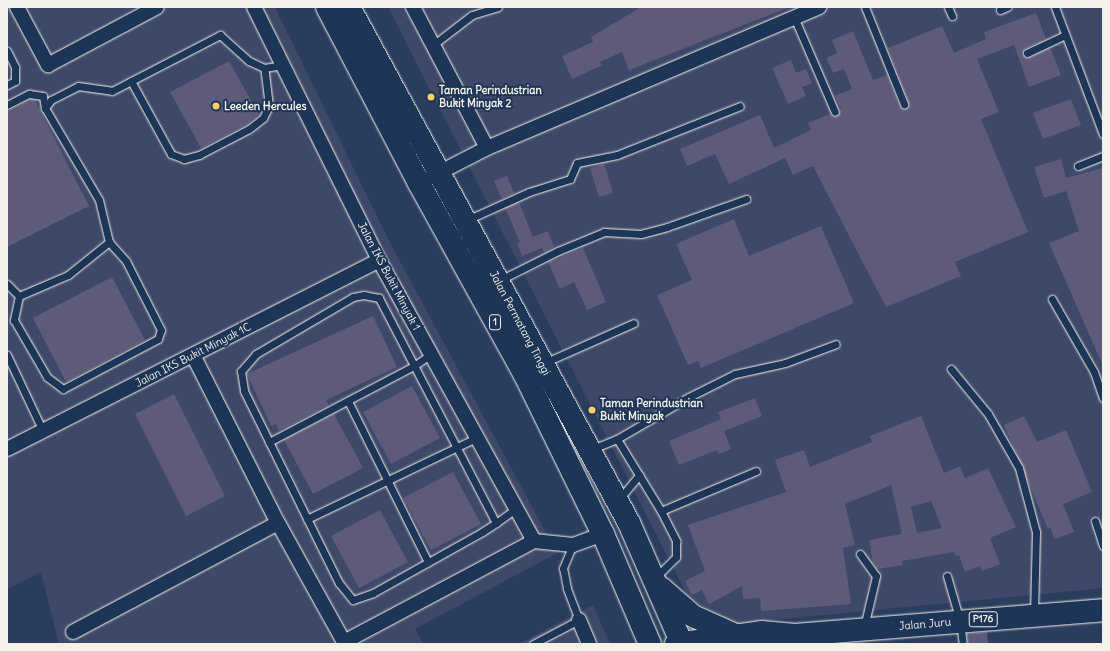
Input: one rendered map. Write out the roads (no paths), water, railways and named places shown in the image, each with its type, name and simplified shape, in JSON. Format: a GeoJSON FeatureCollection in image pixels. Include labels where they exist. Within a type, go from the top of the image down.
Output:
{"type":"FeatureCollection","features":[{"type":"Feature","properties":{"kind":"main road","name":"Jalan Permatang Tinggi"},"geometry":{"type":"LineString","coordinates":[[327,7],[419,183],[455,226]]}},
{"type":"Feature","properties":{"kind":"main road","name":"Jalan Permatang Tinggi"},"geometry":{"type":"LineString","coordinates":[[349,7],[438,173],[455,226],[533,369],[650,644]]}},
{"type":"Feature","properties":{"kind":"main road","name":"Jalan Permatang Tinggi"},"geometry":{"type":"LineString","coordinates":[[533,369],[590,450],[629,523],[680,644]]}},
{"type":"Feature","properties":{"kind":"main road"},"geometry":{"type":"LineString","coordinates":[[653,580],[693,616],[733,634]]}},
{"type":"Feature","properties":{"kind":"main road","name":"Jalan Juru"},"geometry":{"type":"LineString","coordinates":[[680,644],[733,634],[761,632],[795,636],[863,629],[1103,610]]}},
{"type":"Feature","properties":{"kind":"main road","name":"Jalan Juru"},"geometry":{"type":"LineString","coordinates":[[772,644],[795,636]]}},
{"type":"Feature","properties":{"kind":"street"},"geometry":{"type":"LineString","coordinates":[[17,7],[48,65],[157,7]]}},
{"type":"Feature","properties":{"kind":"street","name":"Jalan IKS Bukit Minyak 1"},"geometry":{"type":"LineString","coordinates":[[254,7],[379,260],[534,541]]}},
{"type":"Feature","properties":{"kind":"street"},"geometry":{"type":"LineString","coordinates":[[413,7],[487,148]]}},
{"type":"Feature","properties":{"kind":"street"},"geometry":{"type":"LineString","coordinates":[[419,183],[487,148],[819,7]]}},
{"type":"Feature","properties":{"kind":"street","name":"Jalan IKS Bukit Minyak 1C"},"geometry":{"type":"LineString","coordinates":[[7,449],[379,260]]}},
{"type":"Feature","properties":{"kind":"street"},"geometry":{"type":"LineString","coordinates":[[193,355],[278,523],[345,643],[534,541],[573,545],[604,534]]}},
{"type":"Feature","properties":{"kind":"street"},"geometry":{"type":"LineString","coordinates":[[73,632],[278,523]]}},
{"type":"Feature","properties":{"kind":"street"},"geometry":{"type":"LineString","coordinates":[[579,620],[589,644]]}},
{"type":"Feature","properties":{"kind":"lane"},"geometry":{"type":"LineString","coordinates":[[433,45],[472,15],[490,8],[498,7]]}},
{"type":"Feature","properties":{"kind":"lane"},"geometry":{"type":"LineString","coordinates":[[865,7],[904,104]]}},
{"type":"Feature","properties":{"kind":"lane"},"geometry":{"type":"LineString","coordinates":[[948,7],[952,16]]}},
{"type":"Feature","properties":{"kind":"lane"},"geometry":{"type":"LineString","coordinates":[[1055,7],[1103,134]]}},
{"type":"Feature","properties":{"kind":"lane"},"geometry":{"type":"LineString","coordinates":[[794,17],[835,112]]}},
{"type":"Feature","properties":{"kind":"lane"},"geometry":{"type":"LineString","coordinates":[[1027,53],[1066,35]]}},
{"type":"Feature","properties":{"kind":"lane"},"geometry":{"type":"LineString","coordinates":[[45,108],[51,100],[78,86],[112,91],[220,36],[249,62],[264,68],[282,65]]}},
{"type":"Feature","properties":{"kind":"lane"},"geometry":{"type":"LineString","coordinates":[[7,51],[15,67],[15,81],[7,85]]}},
{"type":"Feature","properties":{"kind":"lane"},"geometry":{"type":"LineString","coordinates":[[131,81],[171,154],[184,159],[205,151],[250,128],[263,118],[269,106],[264,68]]}},
{"type":"Feature","properties":{"kind":"lane"},"geometry":{"type":"LineString","coordinates":[[7,105],[29,94],[43,96],[45,108],[99,200],[109,242],[126,261],[161,330],[158,339],[63,389],[47,377],[14,320],[19,296]]}},
{"type":"Feature","properties":{"kind":"lane"},"geometry":{"type":"LineString","coordinates":[[455,226],[529,192],[570,179],[577,163],[617,155],[740,106]]}},
{"type":"Feature","properties":{"kind":"lane"},"geometry":{"type":"LineString","coordinates":[[1078,166],[1103,156]]}},
{"type":"Feature","properties":{"kind":"lane"},"geometry":{"type":"LineString","coordinates":[[487,285],[558,251],[604,232],[647,232],[746,199]]}},
{"type":"Feature","properties":{"kind":"lane"},"geometry":{"type":"LineString","coordinates":[[19,296],[68,275],[109,242]]}},
{"type":"Feature","properties":{"kind":"lane"},"geometry":{"type":"LineString","coordinates":[[7,284],[19,296]]}},
{"type":"Feature","properties":{"kind":"lane"},"geometry":{"type":"LineString","coordinates":[[496,523],[379,298],[364,295],[352,297],[256,354],[241,371],[244,391],[339,583],[353,600],[373,593],[496,523],[517,508]]}},
{"type":"Feature","properties":{"kind":"lane"},"geometry":{"type":"LineString","coordinates":[[1052,299],[1094,372],[1103,398]]}},
{"type":"Feature","properties":{"kind":"lane"},"geometry":{"type":"LineString","coordinates":[[533,369],[634,323]]}},
{"type":"Feature","properties":{"kind":"lane"},"geometry":{"type":"LineString","coordinates":[[590,450],[618,439],[689,397],[735,374],[785,363],[836,344]]}},
{"type":"Feature","properties":{"kind":"lane"},"geometry":{"type":"LineString","coordinates":[[269,442],[414,366],[431,354]]}},
{"type":"Feature","properties":{"kind":"lane"},"geometry":{"type":"LineString","coordinates":[[7,355],[43,431]]}},
{"type":"Feature","properties":{"kind":"lane"},"geometry":{"type":"LineString","coordinates":[[951,369],[988,414],[1019,468],[1036,532],[1034,615]]}},
{"type":"Feature","properties":{"kind":"lane"},"geometry":{"type":"LineString","coordinates":[[348,401],[428,562]]}},
{"type":"Feature","properties":{"kind":"lane"},"geometry":{"type":"LineString","coordinates":[[307,519],[478,437]]}},
{"type":"Feature","properties":{"kind":"lane"},"geometry":{"type":"LineString","coordinates":[[618,439],[662,512],[676,541],[676,557],[653,580]]}},
{"type":"Feature","properties":{"kind":"lane"},"geometry":{"type":"LineString","coordinates":[[662,512],[756,471]]}},
{"type":"Feature","properties":{"kind":"lane"},"geometry":{"type":"LineString","coordinates":[[617,502],[639,475]]}},
{"type":"Feature","properties":{"kind":"lane"},"geometry":{"type":"LineString","coordinates":[[1095,521],[1103,546]]}},
{"type":"Feature","properties":{"kind":"lane"},"geometry":{"type":"LineString","coordinates":[[533,644],[579,620],[567,588],[563,568],[573,545]]}},
{"type":"Feature","properties":{"kind":"lane"},"geometry":{"type":"LineString","coordinates":[[860,554],[876,576],[863,629]]}},
{"type":"Feature","properties":{"kind":"lane"},"geometry":{"type":"LineString","coordinates":[[947,576],[960,621],[963,644]]}},
{"type":"Feature","properties":{"kind":"place","name":"Taman Perindustrian Bukit Minyak 2"},"geometry":{"type":"Point","coordinates":[431,97]}},
{"type":"Feature","properties":{"kind":"place","name":"Leeden Hercules"},"geometry":{"type":"Point","coordinates":[216,106]}},
{"type":"Feature","properties":{"kind":"place","name":"Taman Perindustrian Bukit Minyak"},"geometry":{"type":"Point","coordinates":[592,410]}}]}
